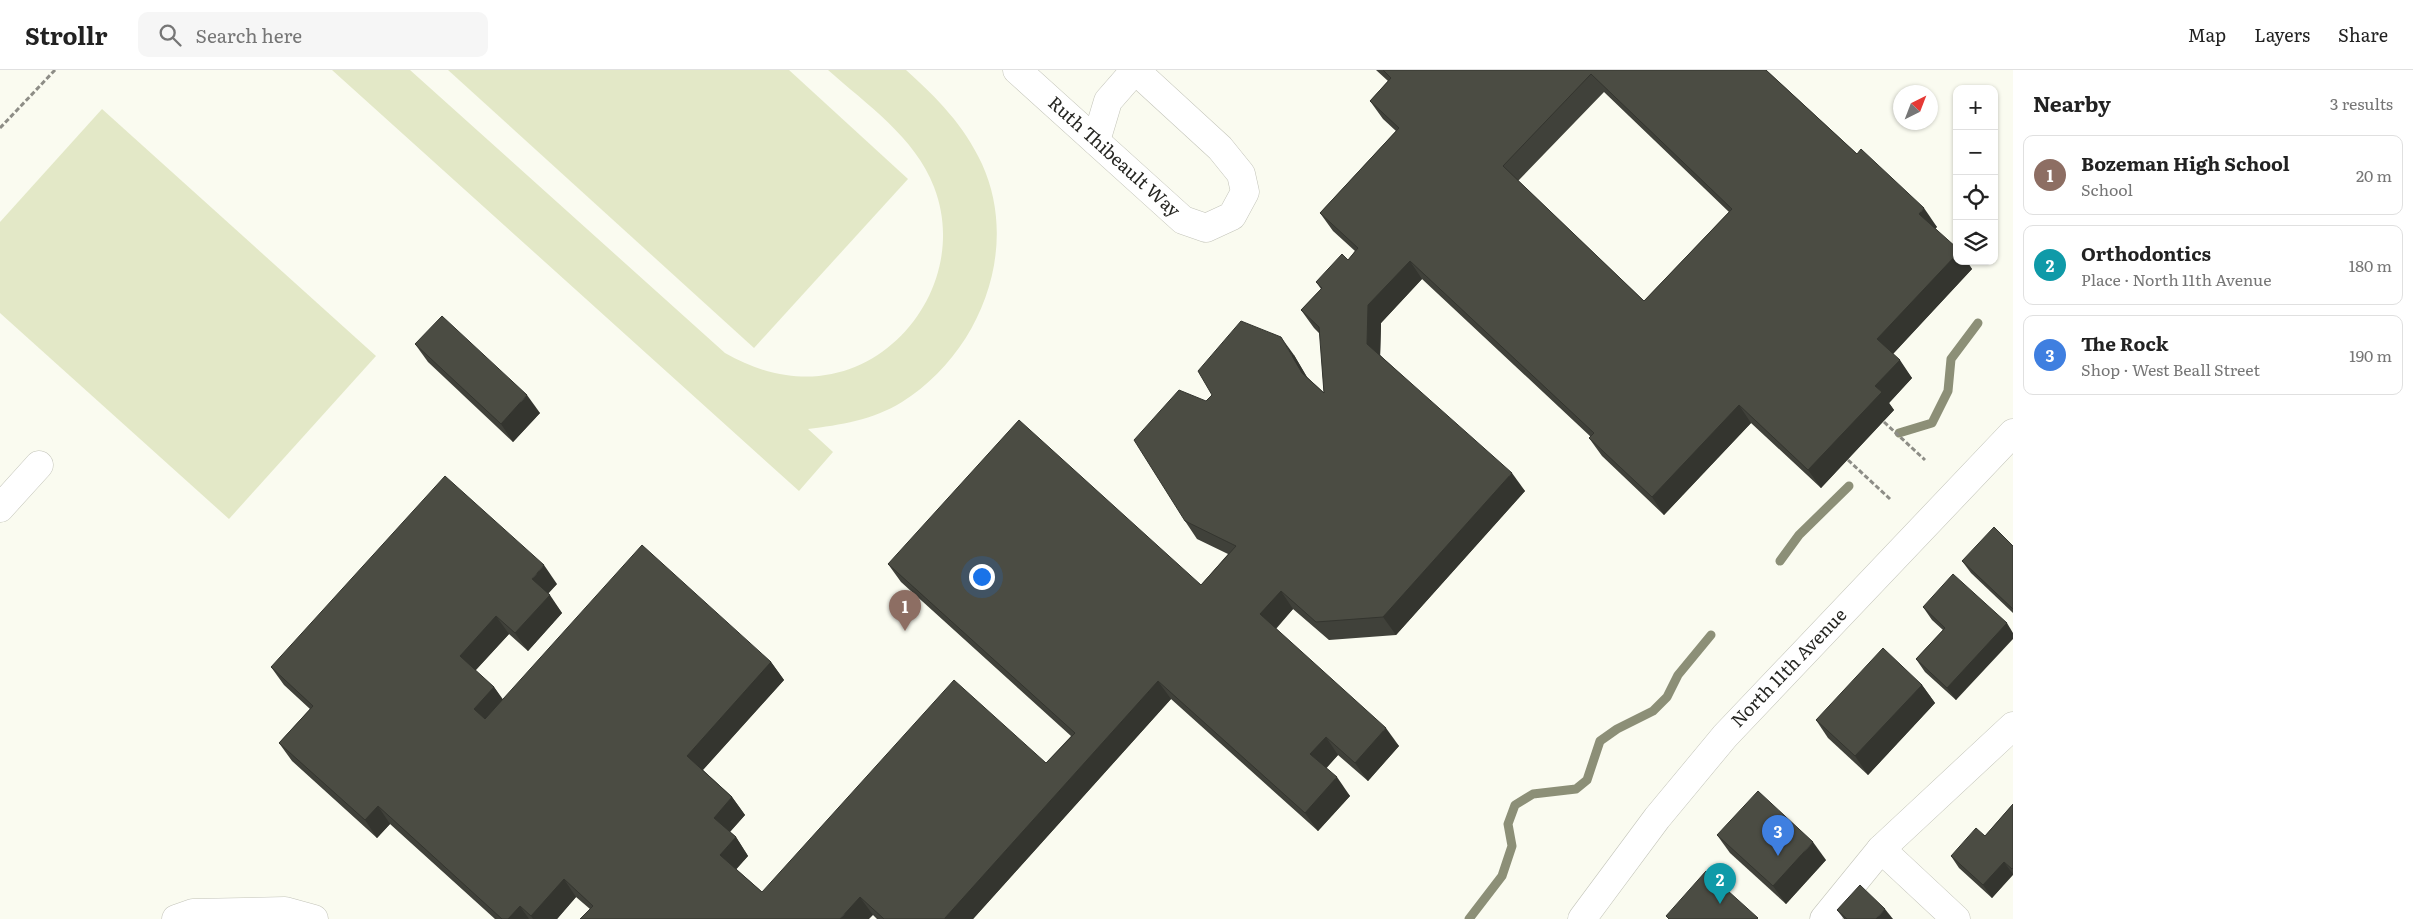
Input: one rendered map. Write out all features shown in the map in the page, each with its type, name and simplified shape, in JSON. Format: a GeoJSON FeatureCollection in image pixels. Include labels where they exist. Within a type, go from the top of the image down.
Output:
{"type":"FeatureCollection","features":[{"type":"Feature","properties":{"kind":"street","name":"Ruth Thibeault Way"},"geometry":{"type":"LineString","coordinates":[[1017,70],[1183,220],[1206,228],[1232,216],[1245,192],[1241,174],[1220,148],[1135,70]]}},
{"type":"Feature","properties":{"kind":"street"},"geometry":{"type":"LineString","coordinates":[[1096,141],[1108,101],[1135,70]]}},
{"type":"Feature","properties":{"kind":"street","name":"North 11th Avenue"},"geometry":{"type":"LineString","coordinates":[[1582,919],[1657,818],[1725,736],[2013,432]]}},
{"type":"Feature","properties":{"kind":"street"},"geometry":{"type":"LineString","coordinates":[[0,508],[39,465]]}},
{"type":"Feature","properties":{"kind":"street"},"geometry":{"type":"LineString","coordinates":[[1824,919],[1881,848],[2013,726]]}},
{"type":"Feature","properties":{"kind":"street"},"geometry":{"type":"LineString","coordinates":[[1881,848],[1956,919]]}},
{"type":"Feature","properties":{"kind":"street"},"geometry":{"type":"LineString","coordinates":[[176,919],[193,913],[285,911],[314,919]]}},
{"type":"Feature","properties":{"kind":"path"},"geometry":{"type":"LineString","coordinates":[[0,128],[55,70]]}},
{"type":"Feature","properties":{"kind":"path"},"geometry":{"type":"LineString","coordinates":[[1884,422],[1925,460]]}},
{"type":"Feature","properties":{"kind":"path"},"geometry":{"type":"LineString","coordinates":[[1848,460],[1890,499]]}},
{"type":"Feature","properties":{"kind":"green space"},"geometry":{"type":"Polygon","coordinates":[[[332,70],[410,70],[725,353],[755,367],[778,374],[823,375],[858,366],[888,348],[912,323],[931,292],[941,259],[942,223],[934,187],[926,169],[915,152],[888,122],[828,70],[906,70],[949,113],[967,137],[982,164],[993,197],[997,231],[994,264],[986,297],[971,328],[952,357],[929,382],[902,402],[880,413],[844,423],[808,429],[833,452],[799,491],[332,70]]]}},
{"type":"Feature","properties":{"kind":"green space"},"geometry":{"type":"Polygon","coordinates":[[[448,70],[789,70],[908,179],[754,348],[448,70]]]}},
{"type":"Feature","properties":{"kind":"green space"},"geometry":{"type":"Polygon","coordinates":[[[102,109],[376,356],[229,519],[0,313],[0,222],[102,109]]]}},
{"type":"Feature","properties":{"kind":"building"},"geometry":{"type":"Polygon","coordinates":[[[1383,70],[1766,70],[1857,154],[1861,149],[1924,208],[1919,214],[1953,244],[1953,258],[1877,339],[1900,360],[1875,386],[1882,392],[1808,470],[1739,405],[1652,497],[1589,438],[1594,433],[1410,261],[1368,305],[1367,344],[1512,473],[1383,617],[1316,622],[1281,591],[1260,614],[1386,728],[1355,763],[1326,737],[1310,754],[1337,777],[1305,813],[1158,681],[945,919],[884,919],[860,897],[840,919],[580,919],[593,906],[564,879],[531,916],[520,906],[508,919],[502,919],[378,806],[365,820],[279,743],[313,706],[271,667],[445,476],[544,565],[532,579],[550,595],[515,633],[496,616],[460,656],[494,687],[474,709],[485,719],[642,545],[771,662],[687,756],[732,797],[714,818],[736,837],[720,855],[762,892],[954,680],[1046,763],[1075,733],[888,564],[1019,420],[1201,585],[1236,546],[1185,521],[1134,440],[1179,390],[1206,401],[1212,395],[1198,371],[1241,321],[1281,337],[1302,373],[1324,393],[1319,327],[1301,310],[1322,288],[1316,282],[1342,254],[1348,260],[1358,248],[1320,213],[1399,128],[1370,101],[1391,78],[1383,70]],[[1591,74],[1503,166],[1644,301],[1732,209],[1591,74]]]}},
{"type":"Feature","properties":{"kind":"building"},"geometry":{"type":"Polygon","coordinates":[[[442,316],[527,395],[501,424],[415,344],[442,316]]]}},
{"type":"Feature","properties":{"kind":"building"},"geometry":{"type":"Polygon","coordinates":[[[1994,527],[2013,546],[2013,609],[1962,561],[1994,527]]]}},
{"type":"Feature","properties":{"kind":"building"},"geometry":{"type":"Polygon","coordinates":[[[1953,574],[2007,623],[1947,688],[1916,659],[1945,628],[1923,607],[1953,574]]]}},
{"type":"Feature","properties":{"kind":"building"},"geometry":{"type":"Polygon","coordinates":[[[1883,648],[1922,685],[1855,756],[1816,720],[1883,648]]]}},
{"type":"Feature","properties":{"kind":"building"},"geometry":{"type":"Polygon","coordinates":[[[1758,791],[1813,842],[1773,886],[1717,835],[1758,791]]]}},
{"type":"Feature","properties":{"kind":"building"},"geometry":{"type":"Polygon","coordinates":[[[2013,804],[2013,868],[2004,862],[1983,885],[1951,856],[1976,828],[1985,836],[2013,804]]]}},
{"type":"Feature","properties":{"kind":"building"},"geometry":{"type":"Polygon","coordinates":[[[1706,871],[1758,918],[1669,919],[1666,916],[1706,871]]]}},
{"type":"Feature","properties":{"kind":"building"},"geometry":{"type":"Polygon","coordinates":[[[1860,885],[1885,909],[1876,919],[1847,919],[1837,910],[1860,885]]]}},
{"type":"Feature","properties":{"kind":"waterway"},"geometry":{"type":"LineString","coordinates":[[1899,433],[1932,423],[1948,391],[1951,359],[1978,323]]}},
{"type":"Feature","properties":{"kind":"waterway"},"geometry":{"type":"LineString","coordinates":[[1780,561],[1799,535],[1849,486]]}},
{"type":"Feature","properties":{"kind":"waterway"},"geometry":{"type":"LineString","coordinates":[[1469,919],[1502,876],[1512,846],[1508,824],[1515,805],[1533,794],[1576,789],[1587,780],[1600,741],[1617,729],[1653,711],[1667,697],[1678,675],[1711,635]]}},
{"type":"Feature","properties":{"kind":"place","name":"Bozeman High School"},"geometry":{"type":"Point","coordinates":[905,631]}},
{"type":"Feature","properties":{"kind":"place","name":"The Rock"},"geometry":{"type":"Point","coordinates":[1778,856]}},
{"type":"Feature","properties":{"kind":"place","name":"Orthodontics"},"geometry":{"type":"Point","coordinates":[1720,904]}}]}
